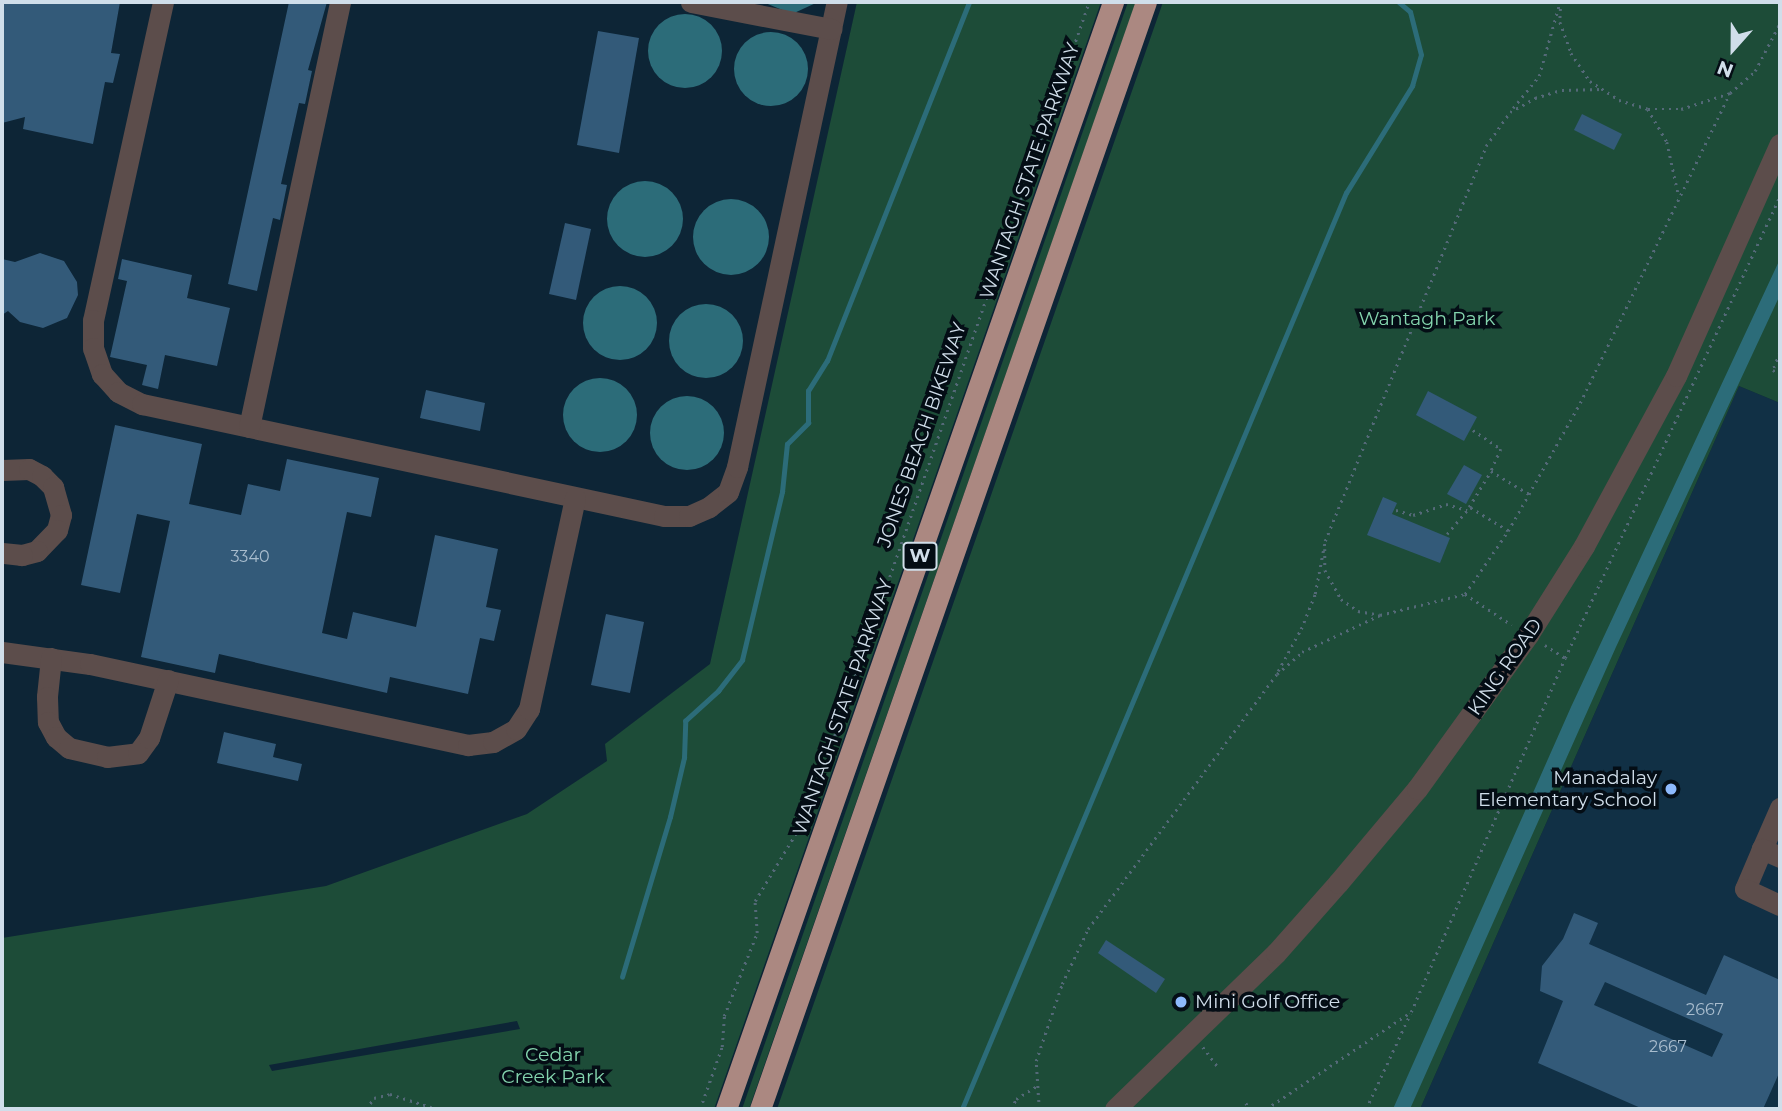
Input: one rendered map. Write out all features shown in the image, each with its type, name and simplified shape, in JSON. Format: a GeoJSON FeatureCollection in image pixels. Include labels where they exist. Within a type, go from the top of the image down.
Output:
{"type":"FeatureCollection","features":[{"type":"Feature","properties":{"kind":"highway","name":"WANTAGH STATE PARKWAY"},"geometry":{"type":"LineString","coordinates":[[726,1109],[1113,2]]}},
{"type":"Feature","properties":{"kind":"highway","name":"W"},"geometry":{"type":"LineString","coordinates":[[760,1109],[1146,2]]}},
{"type":"Feature","properties":{"kind":"street"},"geometry":{"type":"LineString","coordinates":[[163,2],[93,320],[93,348],[102,374],[118,392],[142,404],[664,516],[689,516],[728,492],[837,2]]}},
{"type":"Feature","properties":{"kind":"street"},"geometry":{"type":"LineString","coordinates":[[249,427],[340,2]]}},
{"type":"Feature","properties":{"kind":"street"},"geometry":{"type":"LineString","coordinates":[[691,2],[831,29]]}},
{"type":"Feature","properties":{"kind":"street","name":"KING ROAD"},"geometry":{"type":"LineString","coordinates":[[1115,1109],[1267,962],[1338,883],[1417,789],[1528,635],[1584,545],[1676,376],[1780,144]]}},
{"type":"Feature","properties":{"kind":"street"},"geometry":{"type":"LineString","coordinates":[[2,470],[22,468],[43,476],[53,487],[61,515],[57,530],[37,551],[22,555],[2,553]]}},
{"type":"Feature","properties":{"kind":"street"},"geometry":{"type":"LineString","coordinates":[[2,652],[51,658],[168,680],[468,745],[493,742],[516,730],[529,709],[575,498]]}},
{"type":"Feature","properties":{"kind":"street"},"geometry":{"type":"LineString","coordinates":[[51,658],[47,697],[48,722],[56,737],[69,748],[107,757],[138,753],[149,738],[168,680]]}},
{"type":"Feature","properties":{"kind":"street"},"geometry":{"type":"LineString","coordinates":[[1780,808],[1771,853],[1745,889],[1780,905]]}},
{"type":"Feature","properties":{"kind":"path","name":"JONES BEACH BIKEWAY"},"geometry":{"type":"LineString","coordinates":[[700,1109],[722,1047],[724,1016],[757,933],[755,901],[760,884],[807,815],[1088,2]]}},
{"type":"Feature","properties":{"kind":"path"},"geometry":{"type":"LineString","coordinates":[[1561,2],[1560,23],[1571,52],[1590,81],[1602,89],[1648,109],[1681,108],[1730,93]]}},
{"type":"Feature","properties":{"kind":"path"},"geometry":{"type":"LineString","coordinates":[[1040,1109],[1036,1061],[1062,984],[1088,929],[1277,674],[1315,594],[1325,541],[1486,146],[1539,76],[1561,2]]}},
{"type":"Feature","properties":{"kind":"path"},"geometry":{"type":"LineString","coordinates":[[1277,674],[1302,652],[1380,615],[1465,594],[1508,531],[1580,403],[1730,93],[1755,71],[1780,23]]}},
{"type":"Feature","properties":{"kind":"path"},"geometry":{"type":"LineString","coordinates":[[1511,111],[1562,90],[1602,89]]}},
{"type":"Feature","properties":{"kind":"path"},"geometry":{"type":"LineString","coordinates":[[1648,109],[1667,142],[1679,198]]}},
{"type":"Feature","properties":{"kind":"path"},"geometry":{"type":"LineString","coordinates":[[1366,1109],[1565,658],[1780,196]]}},
{"type":"Feature","properties":{"kind":"path"},"geometry":{"type":"LineString","coordinates":[[1780,353],[1773,370],[1780,374]]}},
{"type":"Feature","properties":{"kind":"path"},"geometry":{"type":"LineString","coordinates":[[1447,534],[1468,509],[1501,449],[1473,430]]}},
{"type":"Feature","properties":{"kind":"path"},"geometry":{"type":"LineString","coordinates":[[1491,471],[1529,494]]}},
{"type":"Feature","properties":{"kind":"path"},"geometry":{"type":"LineString","coordinates":[[1396,510],[1413,515],[1446,505],[1468,509],[1508,531]]}},
{"type":"Feature","properties":{"kind":"path"},"geometry":{"type":"LineString","coordinates":[[1325,541],[1330,585],[1358,611],[1380,615]]}},
{"type":"Feature","properties":{"kind":"path"},"geometry":{"type":"LineString","coordinates":[[1266,1109],[1411,1012]]}},
{"type":"Feature","properties":{"kind":"path"},"geometry":{"type":"LineString","coordinates":[[1198,1042],[1218,1067]]}},
{"type":"Feature","properties":{"kind":"path"},"geometry":{"type":"LineString","coordinates":[[1011,1109],[1016,1099],[1038,1085]]}},
{"type":"Feature","properties":{"kind":"path"},"geometry":{"type":"LineString","coordinates":[[366,1109],[374,1098],[390,1094],[437,1109]]}},
{"type":"Feature","properties":{"kind":"path"},"geometry":{"type":"LineString","coordinates":[[1246,1103],[1250,1109]]}},
{"type":"Feature","properties":{"kind":"shaded area"},"geometry":{"type":"Polygon","coordinates":[[[763,2],[818,2],[792,14],[763,2]]]}},
{"type":"Feature","properties":{"kind":"shaded area"},"geometry":{"type":"Polygon","coordinates":[[[678,14],[692,14],[706,20],[716,30],[722,51],[720,65],[706,82],[692,88],[678,88],[664,82],[654,72],[648,58],[648,44],[654,30],[664,20],[678,14]]]}},
{"type":"Feature","properties":{"kind":"shaded area"},"geometry":{"type":"Polygon","coordinates":[[[764,32],[778,32],[792,38],[802,48],[808,69],[806,83],[792,100],[778,106],[764,106],[750,100],[740,90],[734,76],[734,62],[740,48],[750,38],[764,32]]]}},
{"type":"Feature","properties":{"kind":"shaded area"},"geometry":{"type":"Polygon","coordinates":[[[645,181],[659,184],[672,192],[680,205],[683,219],[680,233],[672,246],[659,254],[645,257],[631,254],[618,246],[610,233],[607,219],[610,205],[618,192],[631,184],[645,181]]]}},
{"type":"Feature","properties":{"kind":"shaded area"},"geometry":{"type":"Polygon","coordinates":[[[731,199],[745,202],[758,210],[766,223],[769,237],[766,251],[758,264],[745,272],[731,275],[717,272],[704,264],[696,251],[693,237],[696,223],[704,210],[717,202],[731,199]]]}},
{"type":"Feature","properties":{"kind":"shaded area"},"geometry":{"type":"Polygon","coordinates":[[[1780,259],[1780,295],[1616,647],[1410,1109],[1393,1109],[1571,707],[1780,259]]]}},
{"type":"Feature","properties":{"kind":"shaded area"},"geometry":{"type":"Polygon","coordinates":[[[613,286],[627,286],[641,292],[651,302],[657,323],[651,344],[641,354],[627,360],[613,360],[599,354],[589,344],[583,330],[583,316],[589,302],[599,292],[613,286]]]}},
{"type":"Feature","properties":{"kind":"shaded area"},"geometry":{"type":"Polygon","coordinates":[[[699,304],[713,304],[727,310],[737,320],[743,341],[737,362],[727,372],[713,378],[699,378],[685,372],[675,362],[669,348],[669,334],[675,320],[685,310],[699,304]]]}},
{"type":"Feature","properties":{"kind":"shaded area"},"geometry":{"type":"Polygon","coordinates":[[[593,378],[607,378],[621,384],[631,394],[637,415],[635,429],[621,446],[607,452],[593,452],[579,446],[569,436],[563,422],[563,408],[569,394],[579,384],[593,378]]]}},
{"type":"Feature","properties":{"kind":"shaded area","name":"Manadalay Elementary School"},"geometry":{"type":"Polygon","coordinates":[[[1739,386],[1780,403],[1780,1109],[1420,1109],[1739,386]]]}},
{"type":"Feature","properties":{"kind":"shaded area"},"geometry":{"type":"Polygon","coordinates":[[[680,396],[694,396],[708,402],[718,412],[724,433],[722,447],[708,464],[694,470],[680,470],[666,464],[656,454],[650,440],[650,426],[656,412],[666,402],[680,396]]]}},
{"type":"Feature","properties":{"kind":"green space","name":"Cedar Creek Park"},"geometry":{"type":"Polygon","coordinates":[[[857,2],[1101,2],[714,1109],[2,1109],[2,938],[326,886],[527,814],[607,761],[605,744],[710,664],[857,2]],[[517,1021],[269,1065],[272,1071],[520,1029],[517,1021]]]}},
{"type":"Feature","properties":{"kind":"green space"},"geometry":{"type":"Polygon","coordinates":[[[1128,2],[1136,2],[749,1109],[742,1109],[1128,2]]]}},
{"type":"Feature","properties":{"kind":"green space","name":"Wantagh Park"},"geometry":{"type":"Polygon","coordinates":[[[1163,2],[1780,2],[1780,403],[1739,386],[1420,1109],[777,1109],[1163,2]]]}},
{"type":"Feature","properties":{"kind":"building"},"geometry":{"type":"Polygon","coordinates":[[[2,2],[120,2],[111,53],[120,54],[113,83],[105,82],[93,144],[23,129],[25,117],[2,123],[2,2]]]}},
{"type":"Feature","properties":{"kind":"building"},"geometry":{"type":"Polygon","coordinates":[[[289,2],[327,2],[308,70],[312,71],[305,104],[299,103],[281,184],[287,185],[280,220],[273,218],[257,291],[228,284],[289,2]]]}},
{"type":"Feature","properties":{"kind":"building"},"geometry":{"type":"Polygon","coordinates":[[[598,31],[639,38],[619,153],[577,145],[598,31]]]}},
{"type":"Feature","properties":{"kind":"building"},"geometry":{"type":"Polygon","coordinates":[[[1582,114],[1622,134],[1614,150],[1574,130],[1582,114]]]}},
{"type":"Feature","properties":{"kind":"building"},"geometry":{"type":"Polygon","coordinates":[[[565,223],[591,229],[576,300],[549,294],[565,223]]]}},
{"type":"Feature","properties":{"kind":"building"},"geometry":{"type":"Polygon","coordinates":[[[40,253],[64,261],[77,282],[78,295],[67,318],[43,328],[20,322],[8,311],[2,315],[2,259],[15,262],[40,253]]]}},
{"type":"Feature","properties":{"kind":"building"},"geometry":{"type":"Polygon","coordinates":[[[122,259],[192,275],[187,298],[230,308],[217,366],[165,355],[158,389],[142,385],[147,365],[110,357],[127,281],[118,279],[122,259]]]}},
{"type":"Feature","properties":{"kind":"building"},"geometry":{"type":"Polygon","coordinates":[[[426,390],[485,403],[480,431],[420,418],[426,390]]]}},
{"type":"Feature","properties":{"kind":"building"},"geometry":{"type":"Polygon","coordinates":[[[1428,391],[1477,417],[1464,441],[1416,415],[1428,391]]]}},
{"type":"Feature","properties":{"kind":"building"},"geometry":{"type":"Polygon","coordinates":[[[115,425],[202,444],[189,504],[241,515],[248,484],[280,491],[287,459],[379,478],[371,517],[347,512],[322,633],[347,639],[353,612],[416,627],[435,535],[498,549],[486,607],[501,610],[494,641],[480,638],[468,694],[390,677],[387,693],[219,654],[215,673],[141,657],[170,521],[137,514],[120,593],[81,585],[115,425]]]}},
{"type":"Feature","properties":{"kind":"building"},"geometry":{"type":"Polygon","coordinates":[[[1464,465],[1482,475],[1466,504],[1447,494],[1464,465]]]}},
{"type":"Feature","properties":{"kind":"building"},"geometry":{"type":"Polygon","coordinates":[[[1383,497],[1397,503],[1392,514],[1450,538],[1440,563],[1367,535],[1383,497]]]}},
{"type":"Feature","properties":{"kind":"building"},"geometry":{"type":"Polygon","coordinates":[[[606,614],[644,622],[630,693],[591,685],[606,614]]]}},
{"type":"Feature","properties":{"kind":"building"},"geometry":{"type":"Polygon","coordinates":[[[224,732],[276,744],[273,757],[302,764],[298,781],[217,763],[224,732]]]}},
{"type":"Feature","properties":{"kind":"building"},"geometry":{"type":"Polygon","coordinates":[[[1574,913],[1598,923],[1589,944],[1706,995],[1724,955],[1780,980],[1780,1071],[1763,1109],[1643,1109],[1538,1063],[1563,1001],[1540,991],[1542,966],[1563,939],[1574,913]],[[1605,982],[1594,1005],[1712,1057],[1723,1034],[1605,982]]]}},
{"type":"Feature","properties":{"kind":"building"},"geometry":{"type":"Polygon","coordinates":[[[1106,940],[1165,979],[1156,993],[1098,953],[1106,940]]]}},
{"type":"Feature","properties":{"kind":"waterway"},"geometry":{"type":"LineString","coordinates":[[622,977],[670,817],[684,758],[685,721],[718,691],[742,660],[782,492],[787,444],[808,423],[808,391],[827,361],[969,2]]}},
{"type":"Feature","properties":{"kind":"waterway"},"geometry":{"type":"LineString","coordinates":[[962,1109],[1346,193],[1412,86],[1421,55],[1410,12],[1398,2]]}},
{"type":"Feature","properties":{"kind":"place","name":"Manadalay Elementary School"},"geometry":{"type":"Point","coordinates":[1671,789]}},
{"type":"Feature","properties":{"kind":"place","name":"Mini Golf Office"},"geometry":{"type":"Point","coordinates":[1181,1002]}}]}
